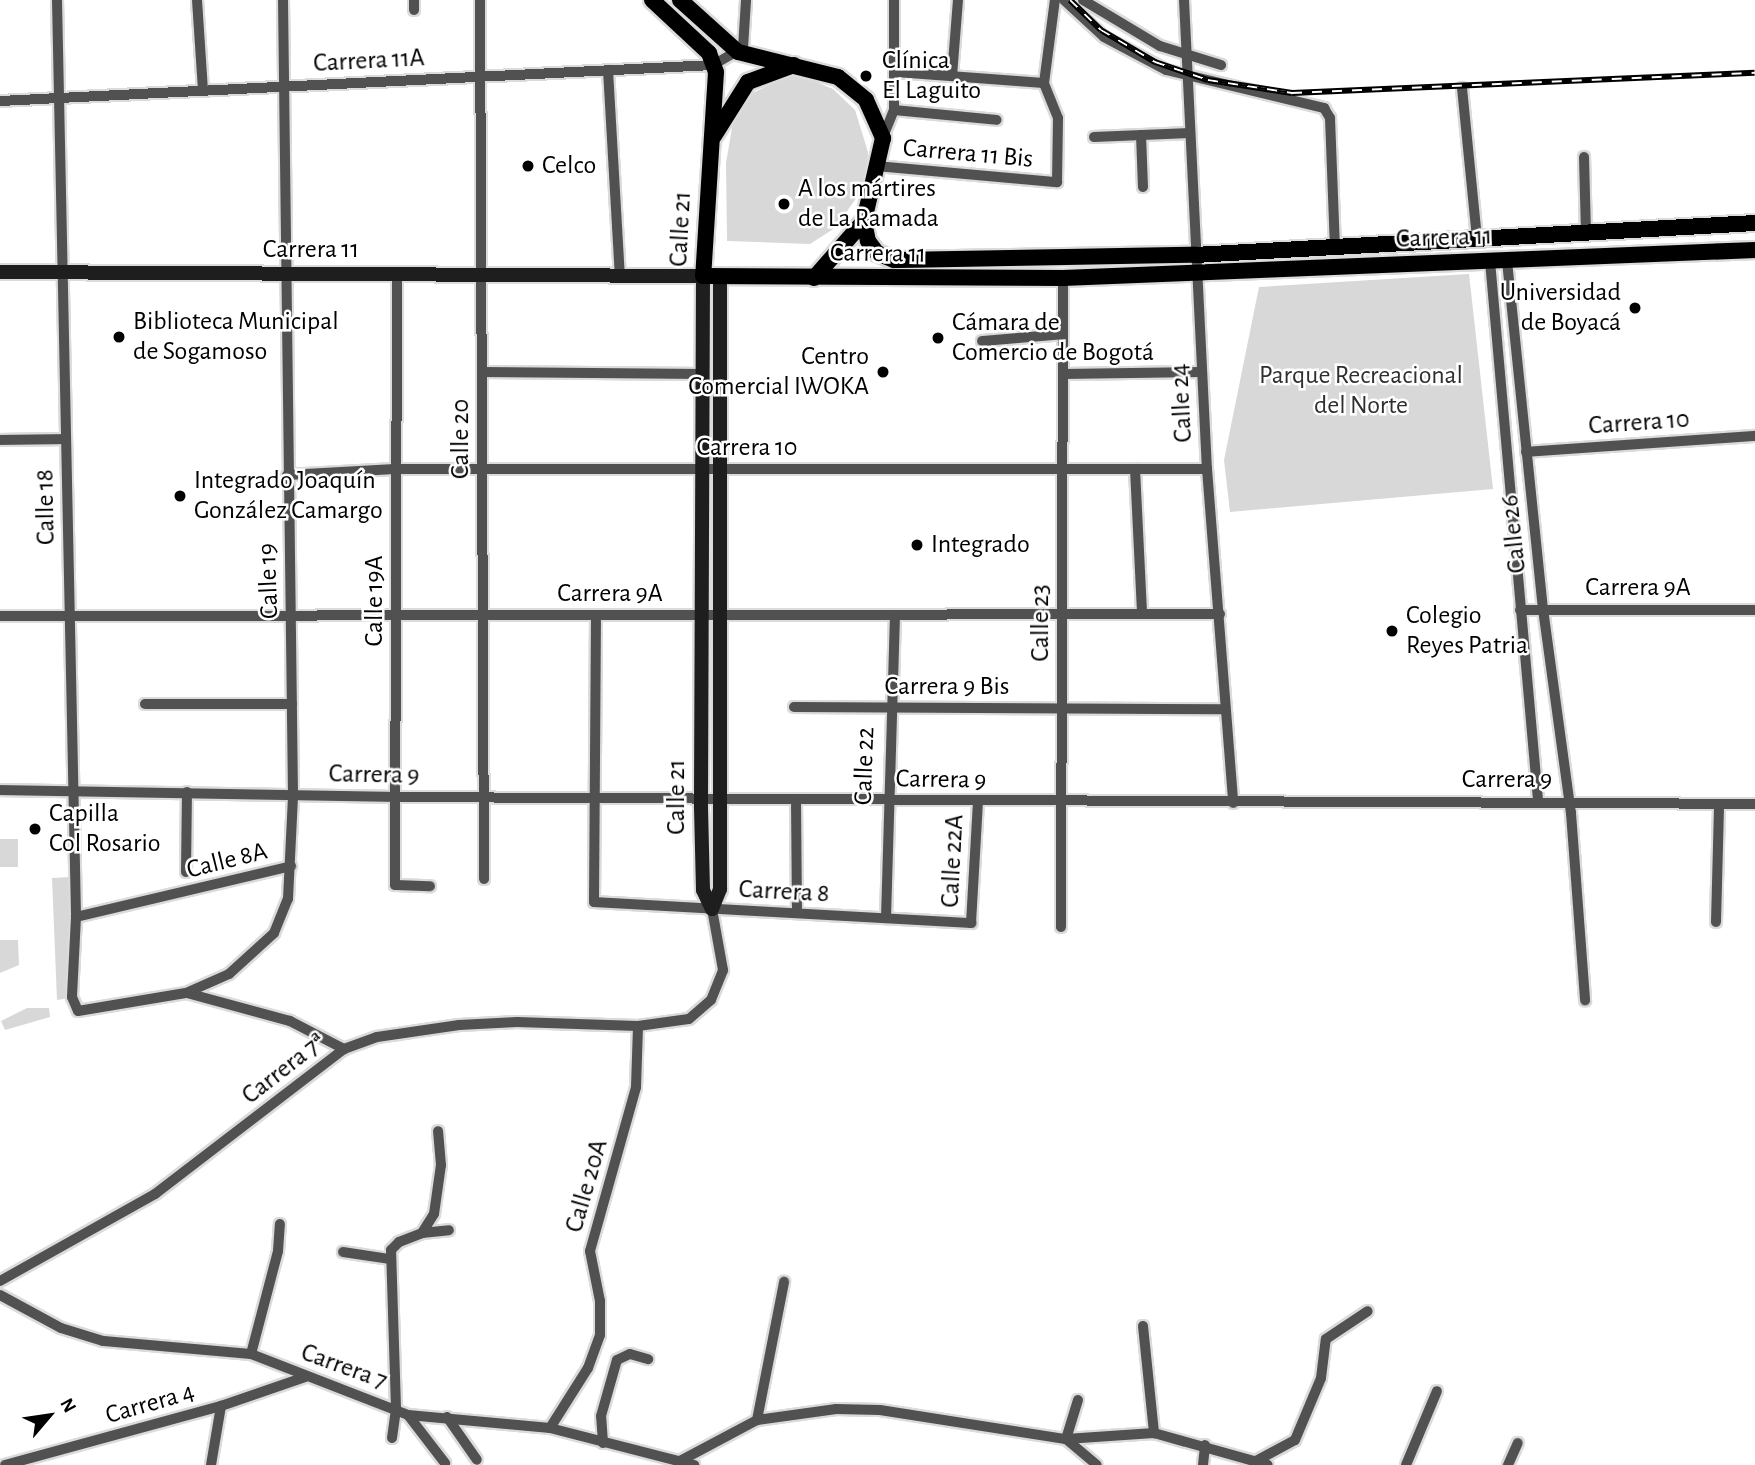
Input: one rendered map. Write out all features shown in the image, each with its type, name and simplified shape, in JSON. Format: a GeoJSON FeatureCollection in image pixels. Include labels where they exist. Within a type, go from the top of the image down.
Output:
{"type":"FeatureCollection","features":[{"type":"Feature","properties":{"kind":"main road"},"geometry":{"type":"LineString","coordinates":[[652,0],[711,59]]}},
{"type":"Feature","properties":{"kind":"main road"},"geometry":{"type":"LineString","coordinates":[[680,0],[736,50],[800,64],[838,77],[866,100],[883,138],[864,221],[814,278]]}},
{"type":"Feature","properties":{"kind":"main road","name":"Calle 21"},"geometry":{"type":"LineString","coordinates":[[703,276],[711,142],[711,59]]}},
{"type":"Feature","properties":{"kind":"main road"},"geometry":{"type":"LineString","coordinates":[[711,142],[734,99],[748,82],[800,64]]}},
{"type":"Feature","properties":{"kind":"main road","name":"Carrera 11"},"geometry":{"type":"LineString","coordinates":[[864,221],[868,241],[877,253],[894,260],[1195,264],[1507,261],[1755,250]]}},
{"type":"Feature","properties":{"kind":"main road","name":"Carrera 11"},"geometry":{"type":"LineString","coordinates":[[703,276],[1063,278],[1335,247],[1755,223]]}},
{"type":"Feature","properties":{"kind":"street","name":"Calle 18"},"geometry":{"type":"LineString","coordinates":[[57,0],[71,789],[76,917],[72,997],[78,1011],[186,993]]}},
{"type":"Feature","properties":{"kind":"street"},"geometry":{"type":"LineString","coordinates":[[197,0],[203,91]]}},
{"type":"Feature","properties":{"kind":"street","name":"Calle 19"},"geometry":{"type":"LineString","coordinates":[[283,0],[292,866]]}},
{"type":"Feature","properties":{"kind":"street","name":"Calle 20"},"geometry":{"type":"LineString","coordinates":[[480,0],[484,878]]}},
{"type":"Feature","properties":{"kind":"street"},"geometry":{"type":"LineString","coordinates":[[736,50],[746,43],[746,0]]}},
{"type":"Feature","properties":{"kind":"street"},"geometry":{"type":"LineString","coordinates":[[883,138],[894,110],[894,0]]}},
{"type":"Feature","properties":{"kind":"street"},"geometry":{"type":"LineString","coordinates":[[952,76],[958,0]]}},
{"type":"Feature","properties":{"kind":"street"},"geometry":{"type":"LineString","coordinates":[[896,72],[1044,83],[1055,0]]}},
{"type":"Feature","properties":{"kind":"street"},"geometry":{"type":"LineString","coordinates":[[1064,0],[1104,37],[1134,55],[1189,78],[1324,108],[1330,118],[1335,247]]}},
{"type":"Feature","properties":{"kind":"street"},"geometry":{"type":"LineString","coordinates":[[1083,0],[1160,46],[1221,65]]}},
{"type":"Feature","properties":{"kind":"street","name":"Calle 24"},"geometry":{"type":"LineString","coordinates":[[1184,0],[1201,372],[1233,803]]}},
{"type":"Feature","properties":{"kind":"street","name":"Carrera 11A"},"geometry":{"type":"LineString","coordinates":[[0,101],[608,70],[711,59],[736,50]]}},
{"type":"Feature","properties":{"kind":"street"},"geometry":{"type":"LineString","coordinates":[[608,70],[620,276]]}},
{"type":"Feature","properties":{"kind":"street","name":"Carrera 11 Bis"},"geometry":{"type":"LineString","coordinates":[[876,166],[1057,182],[1058,118],[1044,83]]}},
{"type":"Feature","properties":{"kind":"street"},"geometry":{"type":"LineString","coordinates":[[1462,88],[1477,239]]}},
{"type":"Feature","properties":{"kind":"street"},"geometry":{"type":"LineString","coordinates":[[894,110],[997,120]]}},
{"type":"Feature","properties":{"kind":"street"},"geometry":{"type":"LineString","coordinates":[[1094,137],[1190,133]]}},
{"type":"Feature","properties":{"kind":"street"},"geometry":{"type":"LineString","coordinates":[[1141,135],[1143,187]]}},
{"type":"Feature","properties":{"kind":"street"},"geometry":{"type":"LineString","coordinates":[[1584,158],[1587,233]]}},
{"type":"Feature","properties":{"kind":"street","name":"Calle 26"},"geometry":{"type":"LineString","coordinates":[[1490,261],[1538,800]]}},
{"type":"Feature","properties":{"kind":"street","name":"Calle 26"},"geometry":{"type":"LineString","coordinates":[[1507,261],[1543,609],[1570,801],[1585,1000]]}},
{"type":"Feature","properties":{"kind":"street","name":"Carrera 11"},"geometry":{"type":"LineString","coordinates":[[0,272],[703,276]]}},
{"type":"Feature","properties":{"kind":"street","name":"Calle 19A"},"geometry":{"type":"LineString","coordinates":[[397,275],[395,885],[430,886]]}},
{"type":"Feature","properties":{"kind":"street","name":"Calle 21"},"geometry":{"type":"LineString","coordinates":[[703,276],[701,798],[703,890],[712,909]]}},
{"type":"Feature","properties":{"kind":"street","name":"Calle 21"},"geometry":{"type":"LineString","coordinates":[[712,909],[720,889],[720,278]]}},
{"type":"Feature","properties":{"kind":"street","name":"Calle 23"},"geometry":{"type":"LineString","coordinates":[[1061,927],[1063,278]]}},
{"type":"Feature","properties":{"kind":"street"},"geometry":{"type":"LineString","coordinates":[[982,341],[1063,334]]}},
{"type":"Feature","properties":{"kind":"street"},"geometry":{"type":"LineString","coordinates":[[482,372],[702,374]]}},
{"type":"Feature","properties":{"kind":"street"},"geometry":{"type":"LineString","coordinates":[[1062,374],[1201,372]]}},
{"type":"Feature","properties":{"kind":"street","name":"Carrera 10"},"geometry":{"type":"LineString","coordinates":[[1526,452],[1755,436]]}},
{"type":"Feature","properties":{"kind":"street"},"geometry":{"type":"LineString","coordinates":[[0,440],[66,439]]}},
{"type":"Feature","properties":{"kind":"street","name":"Carrera 10"},"geometry":{"type":"LineString","coordinates":[[287,475],[395,469],[1207,469]]}},
{"type":"Feature","properties":{"kind":"street"},"geometry":{"type":"LineString","coordinates":[[1135,469],[1142,614]]}},
{"type":"Feature","properties":{"kind":"street","name":"Carrera 9A"},"geometry":{"type":"LineString","coordinates":[[1520,610],[1755,610]]}},
{"type":"Feature","properties":{"kind":"street","name":"Carrera 9A"},"geometry":{"type":"LineString","coordinates":[[0,616],[1220,614]]}},
{"type":"Feature","properties":{"kind":"street"},"geometry":{"type":"LineString","coordinates":[[593,797],[597,615]]}},
{"type":"Feature","properties":{"kind":"street","name":"Calle 22"},"geometry":{"type":"LineString","coordinates":[[886,918],[895,615]]}},
{"type":"Feature","properties":{"kind":"street"},"geometry":{"type":"LineString","coordinates":[[145,704],[292,704]]}},
{"type":"Feature","properties":{"kind":"street","name":"Carrera 9 Bis"},"geometry":{"type":"LineString","coordinates":[[794,707],[1225,709]]}},
{"type":"Feature","properties":{"kind":"street","name":"Carrera 9"},"geometry":{"type":"LineString","coordinates":[[0,790],[71,789],[394,797],[1233,803],[1538,800],[1755,804]]}},
{"type":"Feature","properties":{"kind":"street"},"geometry":{"type":"LineString","coordinates":[[186,872],[187,792]]}},
{"type":"Feature","properties":{"kind":"street","name":"Carrera 8"},"geometry":{"type":"LineString","coordinates":[[593,797],[594,902],[971,923]]}},
{"type":"Feature","properties":{"kind":"street"},"geometry":{"type":"LineString","coordinates":[[796,799],[797,914]]}},
{"type":"Feature","properties":{"kind":"street","name":"Calle 22A"},"geometry":{"type":"LineString","coordinates":[[971,923],[978,801]]}},
{"type":"Feature","properties":{"kind":"street"},"geometry":{"type":"LineString","coordinates":[[1716,922],[1719,804]]}},
{"type":"Feature","properties":{"kind":"street"},"geometry":{"type":"LineString","coordinates":[[186,993],[229,974],[274,933],[288,899],[292,866]]}},
{"type":"Feature","properties":{"kind":"street","name":"Calle 8A"},"geometry":{"type":"LineString","coordinates":[[76,917],[172,897],[292,866]]}},
{"type":"Feature","properties":{"kind":"street","name":"Carrera 7ª"},"geometry":{"type":"LineString","coordinates":[[0,1281],[155,1194],[344,1049],[377,1037],[459,1026],[517,1022],[638,1026],[689,1019],[711,1000],[723,970],[712,909]]}},
{"type":"Feature","properties":{"kind":"street"},"geometry":{"type":"LineString","coordinates":[[186,993],[290,1021],[344,1049]]}},
{"type":"Feature","properties":{"kind":"street","name":"Calle 20A"},"geometry":{"type":"LineString","coordinates":[[550,1428],[588,1368],[600,1335],[600,1301],[590,1251],[636,1087],[638,1026]]}},
{"type":"Feature","properties":{"kind":"street"},"geometry":{"type":"LineString","coordinates":[[422,1233],[434,1214],[441,1166],[438,1131]]}},
{"type":"Feature","properties":{"kind":"street"},"geometry":{"type":"LineString","coordinates":[[251,1354],[278,1251],[280,1224]]}},
{"type":"Feature","properties":{"kind":"street"},"geometry":{"type":"LineString","coordinates":[[392,1438],[396,1408],[390,1255],[399,1241],[422,1233],[449,1230]]}},
{"type":"Feature","properties":{"kind":"street"},"geometry":{"type":"LineString","coordinates":[[343,1252],[390,1255]]}},
{"type":"Feature","properties":{"kind":"street"},"geometry":{"type":"LineString","coordinates":[[757,1420],[784,1282]]}},
{"type":"Feature","properties":{"kind":"street","name":"Carrera 7"},"geometry":{"type":"LineString","coordinates":[[0,1295],[61,1328],[103,1341],[251,1354],[305,1377],[396,1408],[408,1415],[550,1428],[694,1465]]}},
{"type":"Feature","properties":{"kind":"street"},"geometry":{"type":"LineString","coordinates":[[1256,1461],[1295,1440],[1321,1378],[1326,1339],[1368,1311]]}},
{"type":"Feature","properties":{"kind":"street"},"geometry":{"type":"LineString","coordinates":[[1143,1326],[1154,1433]]}},
{"type":"Feature","properties":{"kind":"street"},"geometry":{"type":"LineString","coordinates":[[603,1443],[601,1416],[617,1360],[629,1353],[648,1359]]}},
{"type":"Feature","properties":{"kind":"street","name":"Carrera 4"},"geometry":{"type":"LineString","coordinates":[[5,1465],[221,1406],[305,1377]]}},
{"type":"Feature","properties":{"kind":"street"},"geometry":{"type":"LineString","coordinates":[[1406,1465],[1437,1391]]}},
{"type":"Feature","properties":{"kind":"street"},"geometry":{"type":"LineString","coordinates":[[1066,1439],[1078,1400]]}},
{"type":"Feature","properties":{"kind":"street"},"geometry":{"type":"LineString","coordinates":[[211,1465],[221,1406]]}},
{"type":"Feature","properties":{"kind":"street"},"geometry":{"type":"LineString","coordinates":[[680,1461],[757,1420],[836,1409],[880,1410],[1066,1439],[1154,1433],[1205,1445],[1268,1465]]}},
{"type":"Feature","properties":{"kind":"street"},"geometry":{"type":"LineString","coordinates":[[408,1415],[445,1464]]}},
{"type":"Feature","properties":{"kind":"street"},"geometry":{"type":"LineString","coordinates":[[447,1417],[477,1460]]}},
{"type":"Feature","properties":{"kind":"street"},"geometry":{"type":"LineString","coordinates":[[1066,1439],[1097,1465]]}},
{"type":"Feature","properties":{"kind":"street"},"geometry":{"type":"LineString","coordinates":[[1508,1465],[1518,1443]]}},
{"type":"Feature","properties":{"kind":"street"},"geometry":{"type":"LineString","coordinates":[[1203,1465],[1205,1445]]}},
{"type":"Feature","properties":{"kind":"green space"},"geometry":{"type":"Polygon","coordinates":[[[787,76],[802,76],[833,89],[855,110],[868,152],[867,183],[835,228],[810,244],[727,241],[726,163],[733,122],[743,98],[787,76]]]}},
{"type":"Feature","properties":{"kind":"green space","name":"Parque Recreacional del Norte"},"geometry":{"type":"Polygon","coordinates":[[[1469,274],[1493,489],[1230,512],[1224,460],[1259,287],[1469,274]]]}},
{"type":"Feature","properties":{"kind":"green space"},"geometry":{"type":"Polygon","coordinates":[[[0,839],[18,839],[18,867],[0,867],[0,839]]]}},
{"type":"Feature","properties":{"kind":"green space"},"geometry":{"type":"Polygon","coordinates":[[[70,877],[69,998],[57,1000],[52,878],[70,877]]]}},
{"type":"Feature","properties":{"kind":"green space"},"geometry":{"type":"Polygon","coordinates":[[[0,940],[18,940],[19,965],[0,973],[0,940]]]}},
{"type":"Feature","properties":{"kind":"green space"},"geometry":{"type":"Polygon","coordinates":[[[27,1008],[49,1008],[50,1017],[5,1030],[1,1021],[27,1008]]]}},
{"type":"Feature","properties":{"kind":"railway"},"geometry":{"type":"LineString","coordinates":[[1070,0],[1101,30],[1155,62],[1208,80],[1292,93],[1755,73]]}},
{"type":"Feature","properties":{"kind":"place","name":"Clínica El Laguito"},"geometry":{"type":"Point","coordinates":[866,76]}},
{"type":"Feature","properties":{"kind":"place","name":"Celco"},"geometry":{"type":"Point","coordinates":[528,166]}},
{"type":"Feature","properties":{"kind":"place","name":"A los mártires de La Ramada"},"geometry":{"type":"Point","coordinates":[784,204]}},
{"type":"Feature","properties":{"kind":"place","name":"Universidad de Boyacá"},"geometry":{"type":"Point","coordinates":[1635,308]}},
{"type":"Feature","properties":{"kind":"place","name":"Biblioteca Municipal de Sogamoso"},"geometry":{"type":"Point","coordinates":[119,337]}},
{"type":"Feature","properties":{"kind":"place","name":"Cámara de Comercio de Bogotá"},"geometry":{"type":"Point","coordinates":[938,338]}},
{"type":"Feature","properties":{"kind":"place","name":"Centro Comercial IWOKA"},"geometry":{"type":"Point","coordinates":[883,372]}},
{"type":"Feature","properties":{"kind":"place","name":"Integrado Joaquín González Camargo"},"geometry":{"type":"Point","coordinates":[180,496]}},
{"type":"Feature","properties":{"kind":"place","name":"Integrado"},"geometry":{"type":"Point","coordinates":[917,545]}},
{"type":"Feature","properties":{"kind":"place","name":"Colegio Reyes Patria"},"geometry":{"type":"Point","coordinates":[1392,631]}},
{"type":"Feature","properties":{"kind":"place","name":"Capilla Col Rosario"},"geometry":{"type":"Point","coordinates":[35,829]}}]}
